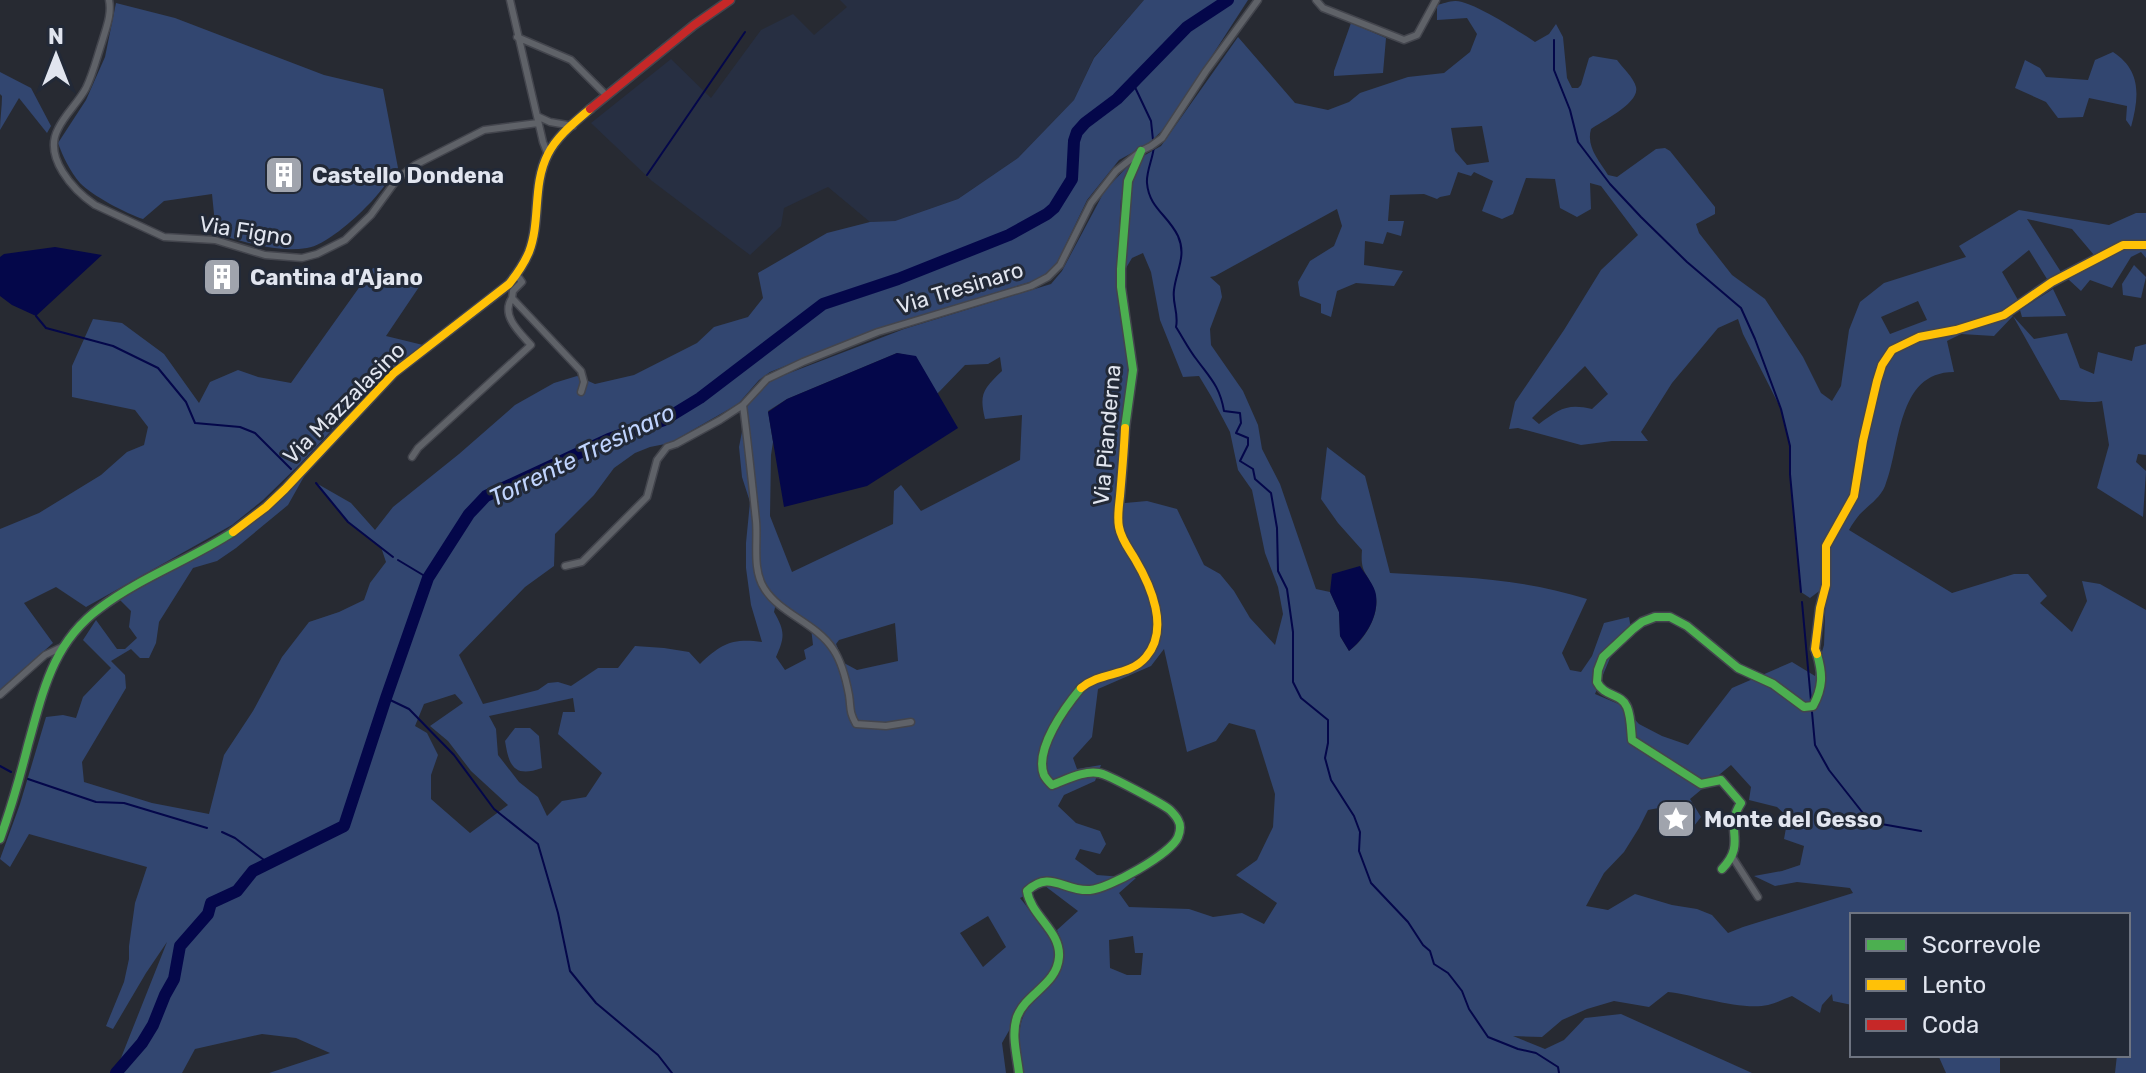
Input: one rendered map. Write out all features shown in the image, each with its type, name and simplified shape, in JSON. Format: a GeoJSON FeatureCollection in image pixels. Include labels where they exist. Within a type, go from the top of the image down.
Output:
{"type":"FeatureCollection","features":[{"type":"Feature","properties":{"kind":"street","name":"Via Figno"},"geometry":{"type":"LineString","coordinates":[[109,0],[110,16],[92,74],[54,138],[56,158],[85,198],[164,237],[215,240],[265,255],[287,258],[317,254],[358,230],[398,178],[415,165],[484,130],[537,120]]}},
{"type":"Feature","properties":{"kind":"street"},"geometry":{"type":"LineString","coordinates":[[510,0],[548,155]]}},
{"type":"Feature","properties":{"kind":"street","name":"Via Mazzalasino"},"geometry":{"type":"LineString","coordinates":[[1,836],[47,681],[62,647],[89,616],[226,537],[258,513],[395,373],[501,291],[526,261],[532,244],[542,172],[554,144],[607,96],[730,0]]}},
{"type":"Feature","properties":{"kind":"street","name":"Via Tresinaro"},"geometry":{"type":"LineString","coordinates":[[565,566],[582,562],[647,497],[657,460],[667,447],[743,405],[767,379],[878,332],[1031,286],[1048,277],[1060,265],[1098,191],[1123,163],[1154,144],[1258,0]]}},
{"type":"Feature","properties":{"kind":"street"},"geometry":{"type":"LineString","coordinates":[[1316,0],[1323,8],[1404,40],[1417,35],[1436,0]]}},
{"type":"Feature","properties":{"kind":"street"},"geometry":{"type":"LineString","coordinates":[[517,37],[571,60],[607,96]]}},
{"type":"Feature","properties":{"kind":"street"},"geometry":{"type":"LineString","coordinates":[[537,120],[573,126]]}},
{"type":"Feature","properties":{"kind":"street","name":"Via Pianderna"},"geometry":{"type":"LineString","coordinates":[[1019,1073],[1015,1036],[1018,1014],[1052,977],[1059,955],[1057,943],[1048,927],[1028,901],[1027,891],[1037,881],[1047,880],[1080,890],[1097,890],[1159,856],[1179,838],[1179,821],[1170,810],[1108,775],[1089,772],[1052,785],[1046,782],[1043,775],[1049,733],[1075,695],[1093,679],[1120,673],[1139,664],[1150,652],[1158,629],[1142,573],[1122,540],[1118,524],[1133,370],[1121,269],[1128,181],[1141,151]]}},
{"type":"Feature","properties":{"kind":"street"},"geometry":{"type":"LineString","coordinates":[[1722,869],[1735,852],[1733,815],[1741,803],[1721,780],[1701,784],[1632,740],[1627,706],[1620,698],[1606,693],[1597,682],[1603,657],[1642,622],[1655,617],[1670,617],[1687,626],[1738,668],[1773,684],[1804,707],[1813,706],[1820,693],[1821,682],[1815,649],[1826,585],[1826,546],[1854,496],[1877,381],[1882,365],[1892,350],[1919,337],[1956,330],[2004,315],[2052,282],[2123,245],[2146,245]]}},
{"type":"Feature","properties":{"kind":"street"},"geometry":{"type":"LineString","coordinates":[[412,457],[418,448],[531,345],[513,325],[508,312],[507,304],[513,291],[522,282],[517,275]]}},
{"type":"Feature","properties":{"kind":"street"},"geometry":{"type":"LineString","coordinates":[[512,298],[581,371],[584,382],[581,392]]}},
{"type":"Feature","properties":{"kind":"street"},"geometry":{"type":"LineString","coordinates":[[743,405],[757,527],[757,565],[762,585],[776,603],[832,647],[846,678],[850,714],[856,724],[886,726],[911,722]]}},
{"type":"Feature","properties":{"kind":"street"},"geometry":{"type":"LineString","coordinates":[[0,695],[45,655],[62,647]]}},
{"type":"Feature","properties":{"kind":"street"},"geometry":{"type":"LineString","coordinates":[[1733,858],[1758,897]]}},
{"type":"Feature","properties":{"kind":"shaded area"},"geometry":{"type":"Polygon","coordinates":[[[840,0],[1144,0],[1094,57],[1074,100],[1018,158],[958,199],[895,221],[870,222],[828,187],[784,208],[781,226],[750,255],[652,181],[591,123],[671,59],[711,98],[761,30],[793,14],[814,35],[847,7],[840,0]]]}},
{"type":"Feature","properties":{"kind":"shaded area"},"geometry":{"type":"Polygon","coordinates":[[[1144,0],[1248,0],[1166,127],[1148,144],[1119,160],[1087,200],[1056,265],[1040,279],[880,328],[770,372],[738,404],[670,443],[635,453],[614,468],[594,495],[555,534],[554,566],[525,587],[459,655],[483,704],[538,690],[548,683],[571,686],[598,668],[618,668],[635,646],[689,652],[700,664],[728,644],[762,642],[751,605],[746,568],[750,502],[742,477],[739,447],[747,406],[763,386],[904,329],[1051,284],[1062,271],[1105,190],[1131,163],[1161,146],[1238,37],[1295,103],[1328,110],[1349,102],[1360,93],[1408,77],[1444,73],[1470,52],[1477,34],[1467,18],[1437,20],[1437,5],[1462,2],[1495,17],[1535,42],[1549,34],[1556,24],[1563,37],[1567,78],[1572,88],[1581,85],[1589,58],[1617,60],[1633,80],[1636,93],[1626,105],[1591,129],[1590,142],[1597,159],[1608,175],[1617,177],[1656,149],[1670,151],[1715,207],[1715,214],[1696,224],[1699,233],[1732,275],[1765,299],[1803,357],[1821,393],[1832,401],[1841,386],[1849,330],[1860,302],[1884,283],[1966,257],[1959,246],[2019,210],[2109,225],[2136,213],[2146,213],[2146,258],[2141,252],[2131,257],[2112,288],[2090,280],[2081,291],[2068,279],[2120,249],[2112,246],[2094,255],[2072,229],[2027,219],[2061,272],[2047,279],[2029,250],[2002,272],[2018,300],[2000,313],[2013,316],[1994,336],[1961,334],[1947,341],[1954,372],[1935,375],[1921,384],[1911,398],[1885,486],[1849,530],[1952,593],[2014,574],[2028,574],[2047,596],[2040,603],[2072,632],[2087,601],[2082,581],[2100,584],[2146,610],[2146,1073],[2115,1073],[2117,1057],[2130,1057],[2130,913],[1850,913],[1850,1005],[1833,1001],[1832,994],[1822,1005],[1820,1013],[1792,996],[1768,1005],[1745,1006],[1668,992],[1649,1007],[1614,1001],[1562,1020],[1542,1037],[1513,1036],[1545,1049],[1564,1040],[1585,1018],[1621,1014],[1752,1073],[1023,1073],[1021,1023],[1063,960],[1062,941],[1057,930],[1078,911],[1045,886],[1020,898],[1054,938],[1057,968],[1023,1006],[1002,1043],[1006,1073],[269,1073],[330,1053],[296,1038],[262,1034],[195,1049],[182,1073],[115,1073],[167,942],[113,1029],[106,1026],[124,982],[135,903],[147,867],[29,834],[10,867],[0,859],[46,717],[63,715],[76,718],[83,697],[111,668],[83,640],[96,620],[117,649],[125,649],[137,638],[129,627],[131,611],[119,599],[209,550],[306,473],[288,505],[217,561],[193,568],[159,622],[156,643],[149,658],[140,658],[131,649],[111,661],[125,675],[126,688],[82,762],[84,782],[152,803],[209,814],[224,755],[253,711],[282,657],[309,622],[364,600],[370,583],[386,562],[381,547],[348,522],[316,483],[351,503],[375,530],[393,507],[515,405],[554,383],[577,376],[595,384],[634,375],[697,343],[714,327],[748,317],[763,298],[758,273],[827,233],[870,222],[895,221],[958,199],[1018,158],[1074,100],[1094,58],[1144,0]],[[1482,126],[1451,128],[1455,151],[1467,165],[1489,162],[1482,126]],[[1458,172],[1450,195],[1390,195],[1388,221],[1404,221],[1401,236],[1387,232],[1383,244],[1365,241],[1364,265],[1403,271],[1394,286],[1356,283],[1337,291],[1331,317],[1321,313],[1321,304],[1300,296],[1298,282],[1310,261],[1334,246],[1342,226],[1337,209],[1210,277],[1220,286],[1222,297],[1210,329],[1211,345],[1243,391],[1258,425],[1262,449],[1280,484],[1316,589],[1330,592],[1339,612],[1340,636],[1349,651],[1371,624],[1376,598],[1363,568],[1362,550],[1321,499],[1327,447],[1365,476],[1390,573],[1514,583],[1587,599],[1562,653],[1570,670],[1581,672],[1592,656],[1604,623],[1629,617],[1631,629],[1610,658],[1595,694],[1621,705],[1639,724],[1662,736],[1688,745],[1732,688],[1792,662],[1815,676],[1824,645],[1826,586],[1810,598],[1801,592],[1790,446],[1781,409],[1738,319],[1718,328],[1672,383],[1641,432],[1648,441],[1581,445],[1518,428],[1509,429],[1515,402],[1601,270],[1638,235],[1601,186],[1590,183],[1591,209],[1577,217],[1560,208],[1555,179],[1526,178],[1513,214],[1502,219],[1482,211],[1493,181],[1474,172],[1471,176],[1458,172]],[[1130,197],[1121,199],[1116,285],[1128,366],[1114,504],[1147,501],[1177,509],[1204,565],[1220,574],[1250,618],[1275,645],[1283,614],[1278,587],[1265,553],[1252,490],[1238,470],[1230,432],[1199,376],[1183,377],[1160,320],[1151,272],[1143,253],[1132,258],[1126,268],[1130,197]],[[1918,301],[1881,317],[1890,334],[1927,320],[1918,301]],[[897,353],[787,399],[768,411],[773,442],[770,516],[792,572],[893,524],[894,491],[901,485],[921,511],[1020,460],[1022,415],[985,419],[983,410],[984,392],[1002,371],[1000,357],[988,364],[965,365],[937,394],[916,357],[897,353]],[[1585,366],[1532,418],[1539,424],[1570,407],[1592,409],[1608,394],[1585,366]],[[776,603],[774,612],[782,634],[776,657],[785,670],[806,659],[804,650],[813,645],[811,628],[776,603]],[[895,623],[839,640],[836,644],[844,663],[857,670],[898,661],[895,623]],[[1164,649],[1151,666],[1098,689],[1092,737],[1073,758],[1077,769],[1101,765],[1095,781],[1064,795],[1058,806],[1076,823],[1100,831],[1106,844],[1100,854],[1080,849],[1075,859],[1097,875],[1136,878],[1119,893],[1129,907],[1189,909],[1213,917],[1242,913],[1264,924],[1277,903],[1236,875],[1257,860],[1273,827],[1275,794],[1255,730],[1229,723],[1216,741],[1187,752],[1164,649]],[[455,694],[424,704],[415,726],[427,733],[438,755],[431,775],[431,799],[470,833],[508,805],[471,771],[448,741],[430,726],[463,703],[455,694]],[[573,698],[489,716],[496,729],[498,755],[519,782],[538,797],[547,816],[562,801],[586,797],[602,773],[558,734],[563,712],[575,712],[573,698]],[[1731,765],[1690,799],[1701,817],[1694,826],[1681,829],[1669,818],[1664,807],[1648,810],[1624,852],[1604,873],[1586,906],[1608,910],[1635,894],[1712,915],[1728,933],[1853,893],[1850,888],[1797,882],[1775,886],[1754,876],[1800,865],[1804,846],[1784,839],[1788,817],[1777,807],[1749,800],[1751,787],[1731,765]],[[988,916],[960,933],[983,967],[1006,947],[988,916]],[[1133,936],[1109,940],[1110,968],[1127,975],[1141,975],[1143,953],[1135,953],[1133,936]]]}},
{"type":"Feature","properties":{"kind":"shaded area"},"geometry":{"type":"Polygon","coordinates":[[[116,3],[175,18],[324,75],[383,89],[398,168],[355,218],[330,237],[307,248],[272,248],[216,234],[212,194],[164,201],[143,219],[119,209],[85,188],[67,164],[58,143],[86,100],[105,57],[116,3]]]}},
{"type":"Feature","properties":{"kind":"shaded area"},"geometry":{"type":"Polygon","coordinates":[[[1351,23],[1386,38],[1383,73],[1334,76],[1351,23]]]}},
{"type":"Feature","properties":{"kind":"shaded area"},"geometry":{"type":"Polygon","coordinates":[[[2113,52],[2134,76],[2136,105],[2131,127],[2126,120],[2127,106],[2089,98],[2083,117],[2058,118],[2046,102],[2015,88],[2025,60],[2040,68],[2046,77],[2088,80],[2095,60],[2113,52]]]}},
{"type":"Feature","properties":{"kind":"shaded area"},"geometry":{"type":"Polygon","coordinates":[[[0,72],[31,88],[51,126],[47,133],[19,98],[0,130],[0,72]]]}},
{"type":"Feature","properties":{"kind":"shaded area"},"geometry":{"type":"Polygon","coordinates":[[[55,247],[102,255],[36,316],[0,296],[0,257],[55,247]]]}},
{"type":"Feature","properties":{"kind":"shaded area"},"geometry":{"type":"Polygon","coordinates":[[[2134,265],[2146,277],[2141,298],[2123,295],[2122,284],[2134,265]]]}},
{"type":"Feature","properties":{"kind":"shaded area"},"geometry":{"type":"Polygon","coordinates":[[[373,268],[414,275],[419,287],[386,336],[423,345],[376,383],[300,464],[232,525],[86,607],[56,587],[24,603],[53,643],[0,690],[0,529],[39,513],[101,475],[127,452],[144,445],[148,427],[135,410],[72,397],[72,366],[93,319],[122,323],[164,354],[199,403],[210,382],[238,370],[291,383],[373,268]]]}},
{"type":"Feature","properties":{"kind":"shaded area"},"geometry":{"type":"Polygon","coordinates":[[[2053,289],[2066,316],[2022,317],[2020,310],[2053,289]]]}},
{"type":"Feature","properties":{"kind":"shaded area"},"geometry":{"type":"Polygon","coordinates":[[[2013,316],[2034,339],[2067,333],[2080,368],[2094,374],[2098,352],[2132,361],[2135,347],[2146,344],[2146,455],[2138,454],[2136,462],[2146,471],[2143,517],[2097,488],[2109,445],[2102,401],[2060,400],[2013,316]]]}},
{"type":"Feature","properties":{"kind":"shaded area"},"geometry":{"type":"Polygon","coordinates":[[[897,353],[916,356],[958,428],[867,486],[784,507],[768,412],[787,399],[897,353]]]}},
{"type":"Feature","properties":{"kind":"shaded area"},"geometry":{"type":"Polygon","coordinates":[[[1360,566],[1374,588],[1375,611],[1370,626],[1349,651],[1340,636],[1339,612],[1330,592],[1332,574],[1360,566]]]}},
{"type":"Feature","properties":{"kind":"shaded area"},"geometry":{"type":"Polygon","coordinates":[[[515,728],[530,728],[539,736],[542,768],[525,772],[514,768],[505,741],[515,728]]]}},
{"type":"Feature","properties":{"kind":"shaded area"},"geometry":{"type":"Polygon","coordinates":[[[1939,1057],[2000,1057],[2000,1073],[1946,1073],[1939,1057]]]}},
{"type":"Feature","properties":{"kind":"waterway","name":"Torrente Tresinaro"},"geometry":{"type":"LineString","coordinates":[[116,1073],[153,1025],[174,979],[180,946],[208,914],[211,903],[237,891],[253,871],[344,826],[428,578],[469,514],[486,496],[609,439],[664,420],[700,398],[823,304],[898,279],[1009,235],[1047,214],[1072,179],[1077,132],[1117,99],[1187,27],[1228,0]]}},
{"type":"Feature","properties":{"kind":"waterway"},"geometry":{"type":"LineString","coordinates":[[647,175],[745,32]]}},
{"type":"Feature","properties":{"kind":"waterway"},"geometry":{"type":"LineString","coordinates":[[1554,40],[1554,70],[1570,110],[1578,142],[1610,184],[1641,217],[1741,308],[1755,339],[1781,409],[1790,446],[1801,592]]}},
{"type":"Feature","properties":{"kind":"waterway"},"geometry":{"type":"LineString","coordinates":[[1133,83],[1151,121],[1153,140]]}},
{"type":"Feature","properties":{"kind":"waterway"},"geometry":{"type":"LineString","coordinates":[[1154,146],[1147,178],[1148,192],[1178,236],[1181,250],[1174,295],[1176,327],[1214,384],[1224,411],[1240,413],[1241,423],[1236,433],[1248,438],[1240,461],[1253,469],[1255,479],[1271,493],[1277,528],[1278,571],[1287,589],[1293,632],[1293,682],[1301,698],[1328,720],[1325,758],[1331,780],[1354,816],[1360,832],[1359,851],[1371,883],[1408,922],[1430,951],[1434,964],[1448,973],[1462,991],[1469,1009],[1488,1037],[1536,1053],[1558,1067],[1559,1073]]}},
{"type":"Feature","properties":{"kind":"waterway"},"geometry":{"type":"LineString","coordinates":[[36,316],[46,328],[113,346],[158,368],[186,402],[195,423],[240,427],[255,433],[291,469]]}},
{"type":"Feature","properties":{"kind":"waterway"},"geometry":{"type":"LineString","coordinates":[[316,483],[348,522],[393,557]]}},
{"type":"Feature","properties":{"kind":"waterway"},"geometry":{"type":"LineString","coordinates":[[398,560],[428,578]]}},
{"type":"Feature","properties":{"kind":"waterway"},"geometry":{"type":"LineString","coordinates":[[1802,602],[1811,701]]}},
{"type":"Feature","properties":{"kind":"waterway"},"geometry":{"type":"LineString","coordinates":[[386,698],[409,709],[454,755],[494,809],[538,844],[558,913],[570,971],[596,1003],[658,1055],[672,1073]]}},
{"type":"Feature","properties":{"kind":"waterway"},"geometry":{"type":"LineString","coordinates":[[1812,712],[1815,745],[1829,770],[1870,822],[1921,831]]}},
{"type":"Feature","properties":{"kind":"waterway"},"geometry":{"type":"LineString","coordinates":[[0,766],[11,772]]}},
{"type":"Feature","properties":{"kind":"waterway"},"geometry":{"type":"LineString","coordinates":[[28,779],[96,802],[124,803],[207,828]]}},
{"type":"Feature","properties":{"kind":"waterway"},"geometry":{"type":"LineString","coordinates":[[222,832],[268,863]]}},
{"type":"Feature","properties":{"kind":"traffic: fast"},"geometry":{"type":"LineString","coordinates":[[1125,428],[1133,370],[1121,269],[1128,181],[1141,151]]}},
{"type":"Feature","properties":{"kind":"traffic: fast"},"geometry":{"type":"LineString","coordinates":[[0,839],[45,688],[60,653],[71,637],[84,622],[116,597],[233,532]]}},
{"type":"Feature","properties":{"kind":"traffic: fast"},"geometry":{"type":"LineString","coordinates":[[1722,869],[1733,851],[1734,821],[1741,803],[1721,780],[1701,784],[1632,740],[1627,707],[1597,682],[1603,657],[1642,622],[1655,617],[1670,617],[1687,626],[1738,668],[1773,684],[1804,707],[1813,706],[1819,693],[1821,675],[1817,654]]}},
{"type":"Feature","properties":{"kind":"traffic: fast"},"geometry":{"type":"LineString","coordinates":[[1019,1073],[1014,1038],[1017,1017],[1027,1001],[1053,975],[1059,957],[1055,939],[1034,908],[1027,891],[1043,882],[1081,890],[1110,884],[1164,852],[1180,831],[1179,822],[1170,810],[1104,775],[1087,773],[1052,785],[1045,776],[1042,765],[1047,741],[1081,688]]}},
{"type":"Feature","properties":{"kind":"traffic: slow"},"geometry":{"type":"LineString","coordinates":[[233,532],[285,489],[394,373],[509,284],[525,261],[533,240],[540,178],[548,154],[561,135],[590,109]]}},
{"type":"Feature","properties":{"kind":"traffic: slow"},"geometry":{"type":"LineString","coordinates":[[1817,654],[1820,608],[1826,585],[1826,546],[1854,496],[1877,381],[1882,365],[1892,350],[1919,337],[1956,330],[2004,315],[2052,282],[2123,245],[2146,245]]}},
{"type":"Feature","properties":{"kind":"traffic: slow"},"geometry":{"type":"LineString","coordinates":[[1081,688],[1139,663],[1153,646],[1157,634],[1152,594],[1119,527],[1125,428]]}},
{"type":"Feature","properties":{"kind":"traffic: jam"},"geometry":{"type":"LineString","coordinates":[[590,109],[730,0]]}},
{"type":"Feature","properties":{"kind":"place","name":"Castello Dondena"},"geometry":{"type":"Point","coordinates":[284,175]}},
{"type":"Feature","properties":{"kind":"place","name":"Cantina d'Ajano"},"geometry":{"type":"Point","coordinates":[222,277]}},
{"type":"Feature","properties":{"kind":"place","name":"Monte del Gesso"},"geometry":{"type":"Point","coordinates":[1676,819]}}]}
